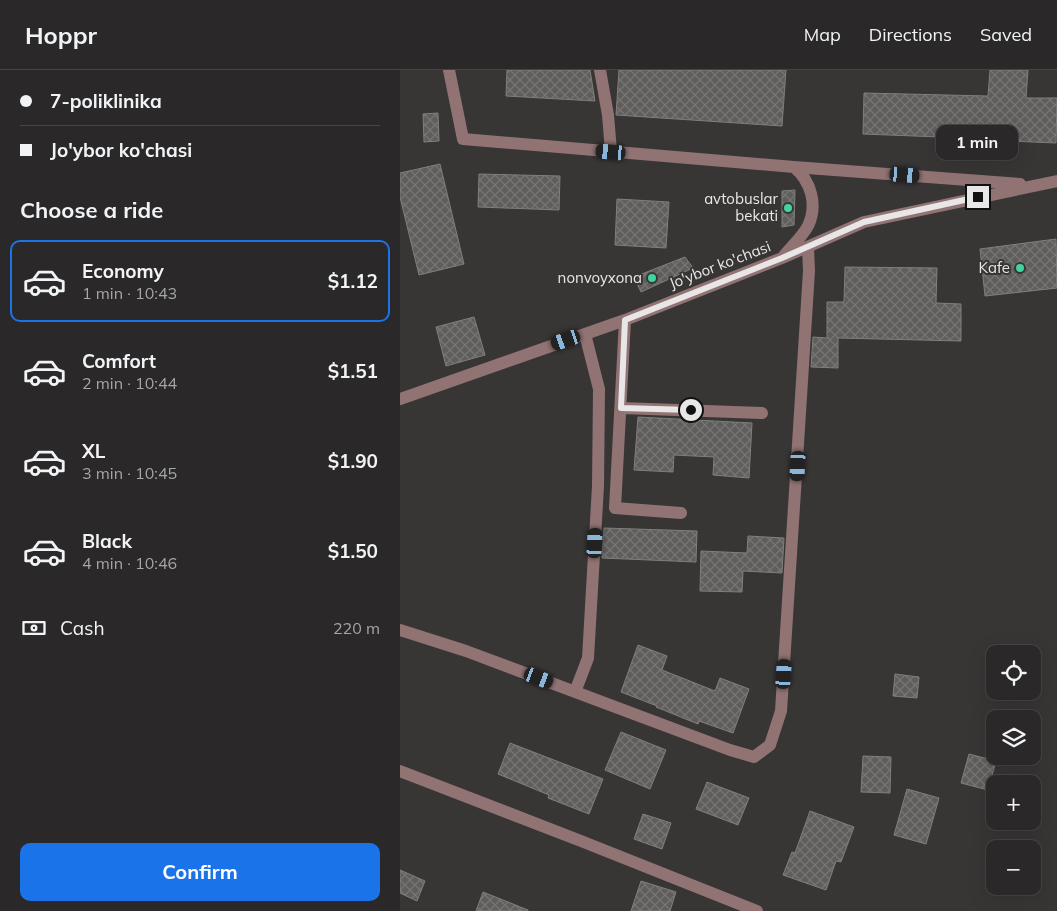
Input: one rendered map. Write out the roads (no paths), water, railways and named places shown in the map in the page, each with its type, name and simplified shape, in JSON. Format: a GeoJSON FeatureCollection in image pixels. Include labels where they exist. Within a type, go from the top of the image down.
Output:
{"type":"FeatureCollection","features":[{"type":"Feature","properties":{"kind":"street"},"geometry":{"type":"LineString","coordinates":[[449,70],[463,139],[1035,185]]}},
{"type":"Feature","properties":{"kind":"street"},"geometry":{"type":"LineString","coordinates":[[600,70],[608,115],[611,152]]}},
{"type":"Feature","properties":{"kind":"street"},"geometry":{"type":"LineString","coordinates":[[782,258],[808,226],[811,214],[812,199],[809,186],[802,174],[794,167]]}},
{"type":"Feature","properties":{"kind":"street","name":"Jo'ybor ko'chasi"},"geometry":{"type":"LineString","coordinates":[[400,399],[625,320],[782,258],[864,222],[1057,181]]}},
{"type":"Feature","properties":{"kind":"street"},"geometry":{"type":"LineString","coordinates":[[400,630],[466,651],[754,758],[770,745],[781,711],[809,271],[808,247]]}},
{"type":"Feature","properties":{"kind":"street"},"geometry":{"type":"LineString","coordinates":[[625,320],[615,508],[681,512]]}},
{"type":"Feature","properties":{"kind":"street"},"geometry":{"type":"LineString","coordinates":[[576,692],[588,658],[598,486],[599,389],[584,334]]}},
{"type":"Feature","properties":{"kind":"street"},"geometry":{"type":"LineString","coordinates":[[621,408],[762,413]]}},
{"type":"Feature","properties":{"kind":"street"},"geometry":{"type":"LineString","coordinates":[[400,771],[757,911]]}},
{"type":"Feature","properties":{"kind":"place","name":"avtobuslar bekati"},"geometry":{"type":"Point","coordinates":[788,208]}},
{"type":"Feature","properties":{"kind":"place","name":"Kafe"},"geometry":{"type":"Point","coordinates":[1020,268]}},
{"type":"Feature","properties":{"kind":"place","name":"nonvoyxona"},"geometry":{"type":"Point","coordinates":[652,278]}}]}
